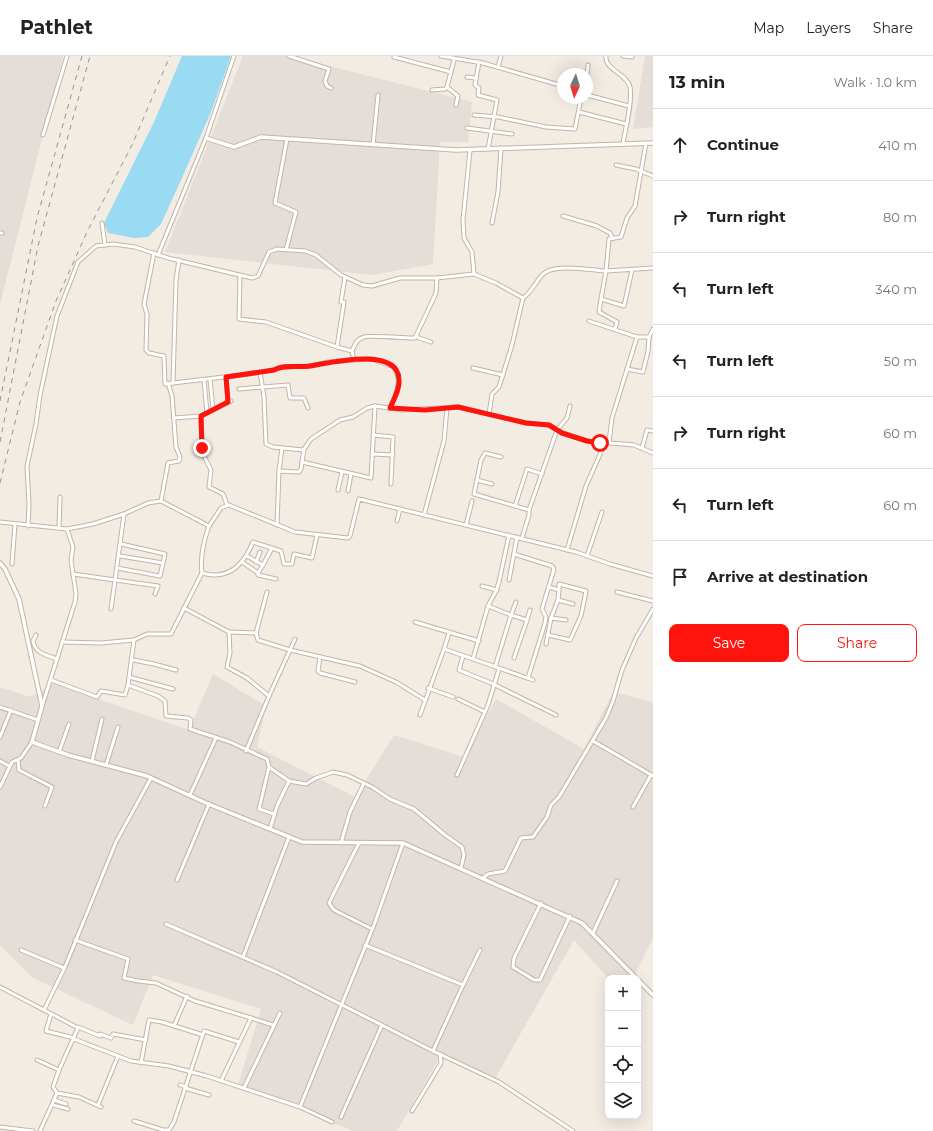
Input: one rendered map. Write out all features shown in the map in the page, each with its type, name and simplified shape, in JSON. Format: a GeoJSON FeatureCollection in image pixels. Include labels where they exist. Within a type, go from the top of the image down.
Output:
{"type":"FeatureCollection","features":[{"type":"Feature","properties":{"kind":"street"},"geometry":{"type":"LineString","coordinates":[[43,135],[67,56]]}},
{"type":"Feature","properties":{"kind":"street"},"geometry":{"type":"LineString","coordinates":[[158,255],[206,138],[234,56]]}},
{"type":"Feature","properties":{"kind":"street"},"geometry":{"type":"LineString","coordinates":[[289,56],[329,69],[325,81],[327,86],[331,88]]}},
{"type":"Feature","properties":{"kind":"street"},"geometry":{"type":"LineString","coordinates":[[441,56],[454,60],[479,62],[557,84]]}},
{"type":"Feature","properties":{"kind":"street"},"geometry":{"type":"LineString","coordinates":[[498,67],[501,56]]}},
{"type":"Feature","properties":{"kind":"street"},"geometry":{"type":"LineString","coordinates":[[606,56],[608,64],[624,77],[630,86],[629,106],[623,144]]}},
{"type":"Feature","properties":{"kind":"street"},"geometry":{"type":"LineString","coordinates":[[623,56],[632,57]]}},
{"type":"Feature","properties":{"kind":"street"},"geometry":{"type":"LineString","coordinates":[[394,58],[451,72]]}},
{"type":"Feature","properties":{"kind":"street"},"geometry":{"type":"LineString","coordinates":[[432,90],[445,90],[454,60]]}},
{"type":"Feature","properties":{"kind":"street"},"geometry":{"type":"LineString","coordinates":[[479,62],[475,85],[478,88],[479,96],[497,99],[488,149]]}},
{"type":"Feature","properties":{"kind":"street"},"geometry":{"type":"LineString","coordinates":[[467,77],[476,78]]}},
{"type":"Feature","properties":{"kind":"street"},"geometry":{"type":"LineString","coordinates":[[447,87],[458,96],[456,105]]}},
{"type":"Feature","properties":{"kind":"street"},"geometry":{"type":"LineString","coordinates":[[373,145],[378,95]]}},
{"type":"Feature","properties":{"kind":"street"},"geometry":{"type":"LineString","coordinates":[[593,97],[629,106]]}},
{"type":"Feature","properties":{"kind":"street"},"geometry":{"type":"LineString","coordinates":[[474,115],[546,127],[575,129],[580,104]]}},
{"type":"Feature","properties":{"kind":"street"},"geometry":{"type":"LineString","coordinates":[[579,112],[626,124]]}},
{"type":"Feature","properties":{"kind":"street"},"geometry":{"type":"LineString","coordinates":[[467,128],[492,130],[512,134]]}},
{"type":"Feature","properties":{"kind":"street"},"geometry":{"type":"LineString","coordinates":[[206,138],[234,147],[261,137],[470,150],[653,143]]}},
{"type":"Feature","properties":{"kind":"street"},"geometry":{"type":"LineString","coordinates":[[286,250],[296,212],[275,203],[287,139]]}},
{"type":"Feature","properties":{"kind":"street"},"geometry":{"type":"LineString","coordinates":[[615,329],[617,322],[599,312],[606,271],[609,239],[621,237],[627,218],[635,206],[646,143]]}},
{"type":"Feature","properties":{"kind":"street"},"geometry":{"type":"LineString","coordinates":[[492,223],[498,192],[501,148]]}},
{"type":"Feature","properties":{"kind":"street"},"geometry":{"type":"LineString","coordinates":[[470,150],[463,220],[464,238],[472,252],[474,274]]}},
{"type":"Feature","properties":{"kind":"street"},"geometry":{"type":"LineString","coordinates":[[616,165],[653,176]]}},
{"type":"Feature","properties":{"kind":"street"},"geometry":{"type":"LineString","coordinates":[[563,216],[602,228],[610,233],[612,238]]}},
{"type":"Feature","properties":{"kind":"street"},"geometry":{"type":"LineString","coordinates":[[102,223],[105,245]]}},
{"type":"Feature","properties":{"kind":"street"},"geometry":{"type":"LineString","coordinates":[[28,526],[29,505],[27,466],[57,316],[78,262],[96,246],[105,245],[135,247],[158,255],[252,278],[258,276],[269,252],[277,249],[305,251],[316,255],[345,277],[363,285],[372,286],[400,278],[437,278],[474,274],[496,283],[523,298]]}},
{"type":"Feature","properties":{"kind":"street"},"geometry":{"type":"LineString","coordinates":[[154,253],[144,304],[147,314],[146,350],[149,353],[164,356],[165,384],[260,372],[280,367],[311,366],[328,362],[372,359],[394,366],[398,375],[399,383],[390,408]]}},
{"type":"Feature","properties":{"kind":"street"},"geometry":{"type":"LineString","coordinates":[[173,383],[176,280],[179,260]]}},
{"type":"Feature","properties":{"kind":"street"},"geometry":{"type":"LineString","coordinates":[[489,414],[492,394],[499,387],[503,375],[516,331],[523,298],[544,273],[555,269],[576,268],[606,271],[653,268]]}},
{"type":"Feature","properties":{"kind":"street"},"geometry":{"type":"LineString","coordinates":[[601,299],[624,306],[632,270]]}},
{"type":"Feature","properties":{"kind":"street"},"geometry":{"type":"LineString","coordinates":[[240,275],[239,319],[266,322],[352,351]]}},
{"type":"Feature","properties":{"kind":"street"},"geometry":{"type":"LineString","coordinates":[[337,347],[344,302],[341,302],[345,277]]}},
{"type":"Feature","properties":{"kind":"street"},"geometry":{"type":"LineString","coordinates":[[354,360],[352,351],[356,341],[365,336],[416,338],[436,293],[437,278]]}},
{"type":"Feature","properties":{"kind":"street"},"geometry":{"type":"LineString","coordinates":[[589,321],[637,337],[649,337]]}},
{"type":"Feature","properties":{"kind":"street"},"geometry":{"type":"LineString","coordinates":[[627,368],[642,372],[648,351],[649,337],[653,329]]}},
{"type":"Feature","properties":{"kind":"street"},"geometry":{"type":"LineString","coordinates":[[417,336],[431,342]]}},
{"type":"Feature","properties":{"kind":"street"},"geometry":{"type":"LineString","coordinates":[[566,550],[586,486],[607,442],[612,418],[637,337]]}},
{"type":"Feature","properties":{"kind":"street"},"geometry":{"type":"LineString","coordinates":[[473,368],[503,375]]}},
{"type":"Feature","properties":{"kind":"street"},"geometry":{"type":"LineString","coordinates":[[260,372],[266,444],[282,448],[303,450]]}},
{"type":"Feature","properties":{"kind":"street"},"geometry":{"type":"LineString","coordinates":[[174,418],[201,416],[230,402],[226,377]]}},
{"type":"Feature","properties":{"kind":"street"},"geometry":{"type":"LineString","coordinates":[[210,379],[213,410]]}},
{"type":"Feature","properties":{"kind":"street"},"geometry":{"type":"LineString","coordinates":[[204,380],[207,413]]}},
{"type":"Feature","properties":{"kind":"street"},"geometry":{"type":"LineString","coordinates":[[161,501],[168,463],[179,460],[180,457],[176,447],[172,396],[168,383]]}},
{"type":"Feature","properties":{"kind":"street"},"geometry":{"type":"LineString","coordinates":[[239,389],[288,384],[290,398],[304,398],[308,408]]}},
{"type":"Feature","properties":{"kind":"street"},"geometry":{"type":"LineString","coordinates":[[302,462],[371,478],[375,406]]}},
{"type":"Feature","properties":{"kind":"street"},"geometry":{"type":"LineString","coordinates":[[279,472],[299,472],[303,450],[311,439],[337,422],[353,417],[367,408],[375,406],[425,410],[458,407],[526,423],[549,425],[557,430],[587,441],[607,442],[642,448],[653,453]]}},
{"type":"Feature","properties":{"kind":"street"},"geometry":{"type":"LineString","coordinates":[[522,538],[530,515],[529,510],[557,430],[567,418],[570,406]]}},
{"type":"Feature","properties":{"kind":"street"},"geometry":{"type":"LineString","coordinates":[[424,515],[444,441],[447,408]]}},
{"type":"Feature","properties":{"kind":"street"},"geometry":{"type":"LineString","coordinates":[[201,416],[202,452],[211,470],[209,486],[219,490],[223,494],[227,505]]}},
{"type":"Feature","properties":{"kind":"street"},"geometry":{"type":"LineString","coordinates":[[642,448],[647,430],[653,431]]}},
{"type":"Feature","properties":{"kind":"street"},"geometry":{"type":"LineString","coordinates":[[374,435],[394,437],[391,484]]}},
{"type":"Feature","properties":{"kind":"street"},"geometry":{"type":"LineString","coordinates":[[277,525],[279,472],[282,448]]}},
{"type":"Feature","properties":{"kind":"street"},"geometry":{"type":"LineString","coordinates":[[501,457],[485,453],[481,460],[474,494],[529,510]]}},
{"type":"Feature","properties":{"kind":"street"},"geometry":{"type":"LineString","coordinates":[[372,454],[393,455]]}},
{"type":"Feature","properties":{"kind":"street"},"geometry":{"type":"LineString","coordinates":[[515,506],[528,469],[542,474]]}},
{"type":"Feature","properties":{"kind":"street"},"geometry":{"type":"LineString","coordinates":[[338,490],[342,472]]}},
{"type":"Feature","properties":{"kind":"street"},"geometry":{"type":"LineString","coordinates":[[348,491],[351,474]]}},
{"type":"Feature","properties":{"kind":"street"},"geometry":{"type":"LineString","coordinates":[[477,480],[492,484]]}},
{"type":"Feature","properties":{"kind":"street"},"geometry":{"type":"LineString","coordinates":[[59,528],[60,497]]}},
{"type":"Feature","properties":{"kind":"street"},"geometry":{"type":"LineString","coordinates":[[62,642],[101,643],[134,640],[147,634],[171,634],[202,573],[204,545],[209,526],[221,508],[227,505],[233,505],[295,532],[348,538],[350,536],[359,499],[522,538],[653,576]]}},
{"type":"Feature","properties":{"kind":"street"},"geometry":{"type":"LineString","coordinates":[[0,522],[67,529],[93,524],[124,514],[148,503],[161,501],[209,526]]}},
{"type":"Feature","properties":{"kind":"street"},"geometry":{"type":"LineString","coordinates":[[466,525],[472,501]]}},
{"type":"Feature","properties":{"kind":"street"},"geometry":{"type":"LineString","coordinates":[[398,521],[400,509]]}},
{"type":"Feature","properties":{"kind":"street"},"geometry":{"type":"LineString","coordinates":[[587,556],[602,512]]}},
{"type":"Feature","properties":{"kind":"street"},"geometry":{"type":"LineString","coordinates":[[111,609],[120,556],[124,514]]}},
{"type":"Feature","properties":{"kind":"street"},"geometry":{"type":"LineString","coordinates":[[12,564],[15,524]]}},
{"type":"Feature","properties":{"kind":"street"},"geometry":{"type":"LineString","coordinates":[[0,787],[9,766],[14,760],[18,760],[32,742],[75,602],[71,560],[73,547],[67,529]]}},
{"type":"Feature","properties":{"kind":"street"},"geometry":{"type":"LineString","coordinates":[[202,573],[221,575],[231,572],[247,556],[253,542],[281,551],[284,564],[292,564],[294,554],[312,558],[317,535]]}},
{"type":"Feature","properties":{"kind":"street"},"geometry":{"type":"LineString","coordinates":[[473,659],[488,606],[497,590],[509,535]]}},
{"type":"Feature","properties":{"kind":"street"},"geometry":{"type":"LineString","coordinates":[[509,580],[517,537]]}},
{"type":"Feature","properties":{"kind":"street"},"geometry":{"type":"LineString","coordinates":[[121,544],[164,552],[163,563],[155,594]]}},
{"type":"Feature","properties":{"kind":"street"},"geometry":{"type":"LineString","coordinates":[[258,572],[272,548]]}},
{"type":"Feature","properties":{"kind":"street"},"geometry":{"type":"LineString","coordinates":[[256,562],[260,552]]}},
{"type":"Feature","properties":{"kind":"street"},"geometry":{"type":"LineString","coordinates":[[514,554],[554,568],[542,611],[546,617],[545,623],[528,678]]}},
{"type":"Feature","properties":{"kind":"street"},"geometry":{"type":"LineString","coordinates":[[120,556],[163,563]]}},
{"type":"Feature","properties":{"kind":"street"},"geometry":{"type":"LineString","coordinates":[[247,556],[263,565]]}},
{"type":"Feature","properties":{"kind":"street"},"geometry":{"type":"LineString","coordinates":[[242,562],[258,572],[258,575],[276,579]]}},
{"type":"Feature","properties":{"kind":"street"},"geometry":{"type":"LineString","coordinates":[[0,563],[5,569],[19,598],[42,706]]}},
{"type":"Feature","properties":{"kind":"street"},"geometry":{"type":"LineString","coordinates":[[117,568],[160,576]]}},
{"type":"Feature","properties":{"kind":"street"},"geometry":{"type":"LineString","coordinates":[[73,574],[158,586]]}},
{"type":"Feature","properties":{"kind":"street"},"geometry":{"type":"LineString","coordinates":[[546,644],[551,618],[558,600],[559,584],[586,591],[581,616],[570,640],[548,635]]}},
{"type":"Feature","properties":{"kind":"street"},"geometry":{"type":"LineString","coordinates":[[482,586],[497,590]]}},
{"type":"Feature","properties":{"kind":"street"},"geometry":{"type":"LineString","coordinates":[[549,587],[558,590]]}},
{"type":"Feature","properties":{"kind":"street"},"geometry":{"type":"LineString","coordinates":[[267,592],[256,633],[258,640],[290,650],[360,666],[396,682],[425,700]]}},
{"type":"Feature","properties":{"kind":"street"},"geometry":{"type":"LineString","coordinates":[[617,592],[653,601]]}},
{"type":"Feature","properties":{"kind":"street"},"geometry":{"type":"LineString","coordinates":[[558,600],[573,604]]}},
{"type":"Feature","properties":{"kind":"street"},"geometry":{"type":"LineString","coordinates":[[495,667],[516,602]]}},
{"type":"Feature","properties":{"kind":"street"},"geometry":{"type":"LineString","coordinates":[[488,606],[527,620]]}},
{"type":"Feature","properties":{"kind":"street"},"geometry":{"type":"LineString","coordinates":[[184,608],[229,632],[256,633]]}},
{"type":"Feature","properties":{"kind":"street"},"geometry":{"type":"LineString","coordinates":[[514,658],[530,610]]}},
{"type":"Feature","properties":{"kind":"street"},"geometry":{"type":"LineString","coordinates":[[483,878],[488,874],[505,871],[521,838],[533,837],[547,817],[551,805],[559,797],[593,741],[613,701],[627,657],[636,638],[653,610]]}},
{"type":"Feature","properties":{"kind":"street"},"geometry":{"type":"LineString","coordinates":[[551,618],[566,620]]}},
{"type":"Feature","properties":{"kind":"street"},"geometry":{"type":"LineString","coordinates":[[415,622],[479,641]]}},
{"type":"Feature","properties":{"kind":"street"},"geometry":{"type":"LineString","coordinates":[[229,632],[230,653],[227,667],[247,678],[269,696]]}},
{"type":"Feature","properties":{"kind":"street"},"geometry":{"type":"LineString","coordinates":[[420,715],[428,688],[449,633]]}},
{"type":"Feature","properties":{"kind":"street"},"geometry":{"type":"LineString","coordinates":[[36,636],[33,641],[34,648],[40,653],[57,659]]}},
{"type":"Feature","properties":{"kind":"street"},"geometry":{"type":"LineString","coordinates":[[246,751],[295,639]]}},
{"type":"Feature","properties":{"kind":"street"},"geometry":{"type":"LineString","coordinates":[[50,680],[97,697],[101,691],[125,695],[133,660],[134,640]]}},
{"type":"Feature","properties":{"kind":"street"},"geometry":{"type":"LineString","coordinates":[[444,649],[533,680]]}},
{"type":"Feature","properties":{"kind":"street"},"geometry":{"type":"LineString","coordinates":[[464,656],[459,670],[556,715]]}},
{"type":"Feature","properties":{"kind":"street"},"geometry":{"type":"LineString","coordinates":[[320,657],[318,671],[320,673],[355,682]]}},
{"type":"Feature","properties":{"kind":"street"},"geometry":{"type":"LineString","coordinates":[[133,660],[176,670]]}},
{"type":"Feature","properties":{"kind":"street"},"geometry":{"type":"LineString","coordinates":[[457,775],[485,712],[499,669]]}},
{"type":"Feature","properties":{"kind":"street"},"geometry":{"type":"LineString","coordinates":[[129,676],[173,689]]}},
{"type":"Feature","properties":{"kind":"street"},"geometry":{"type":"LineString","coordinates":[[128,685],[158,696],[165,702],[166,716],[188,718],[191,720],[190,729],[230,742],[246,751],[267,759],[269,767],[259,809],[274,814]]}},
{"type":"Feature","properties":{"kind":"street"},"geometry":{"type":"LineString","coordinates":[[428,688],[453,697]]}},
{"type":"Feature","properties":{"kind":"street"},"geometry":{"type":"LineString","coordinates":[[458,700],[485,712]]}},
{"type":"Feature","properties":{"kind":"street"},"geometry":{"type":"LineString","coordinates":[[0,706],[38,720]]}},
{"type":"Feature","properties":{"kind":"street"},"geometry":{"type":"LineString","coordinates":[[0,737],[11,710]]}},
{"type":"Feature","properties":{"kind":"street"},"geometry":{"type":"LineString","coordinates":[[92,761],[102,719]]}},
{"type":"Feature","properties":{"kind":"street"},"geometry":{"type":"LineString","coordinates":[[59,752],[69,724]]}},
{"type":"Feature","properties":{"kind":"street"},"geometry":{"type":"LineString","coordinates":[[106,765],[118,727]]}},
{"type":"Feature","properties":{"kind":"street"},"geometry":{"type":"LineString","coordinates":[[190,795],[216,738]]}},
{"type":"Feature","properties":{"kind":"street"},"geometry":{"type":"LineString","coordinates":[[593,741],[652,775],[633,806]]}},
{"type":"Feature","properties":{"kind":"street"},"geometry":{"type":"LineString","coordinates":[[32,742],[59,752],[151,778],[209,804],[302,842],[403,843],[570,916],[582,923],[593,933],[633,975]]}},
{"type":"Feature","properties":{"kind":"street"},"geometry":{"type":"LineString","coordinates":[[18,760],[20,771],[52,786],[45,806]]}},
{"type":"Feature","properties":{"kind":"street"},"geometry":{"type":"LineString","coordinates":[[0,761],[9,766]]}},
{"type":"Feature","properties":{"kind":"street"},"geometry":{"type":"LineString","coordinates":[[269,767],[289,781],[306,784],[316,778],[338,772],[364,783],[390,799],[414,809],[462,847],[464,855],[460,868]]}},
{"type":"Feature","properties":{"kind":"street"},"geometry":{"type":"LineString","coordinates":[[44,1010],[102,881],[116,842],[151,778]]}},
{"type":"Feature","properties":{"kind":"street"},"geometry":{"type":"LineString","coordinates":[[270,829],[274,814],[289,781]]}},
{"type":"Feature","properties":{"kind":"street"},"geometry":{"type":"LineString","coordinates":[[341,843],[350,812],[364,783]]}},
{"type":"Feature","properties":{"kind":"street"},"geometry":{"type":"LineString","coordinates":[[177,880],[209,804]]}},
{"type":"Feature","properties":{"kind":"street"},"geometry":{"type":"LineString","coordinates":[[243,957],[289,837]]}},
{"type":"Feature","properties":{"kind":"street"},"geometry":{"type":"LineString","coordinates":[[359,843],[329,903],[334,910],[372,929]]}},
{"type":"Feature","properties":{"kind":"street"},"geometry":{"type":"LineString","coordinates":[[300,1107],[372,929],[403,843]]}},
{"type":"Feature","properties":{"kind":"street"},"geometry":{"type":"LineString","coordinates":[[593,933],[617,881]]}},
{"type":"Feature","properties":{"kind":"street"},"geometry":{"type":"LineString","coordinates":[[541,903],[514,958],[512,967],[534,980],[540,980],[570,916]]}},
{"type":"Feature","properties":{"kind":"street"},"geometry":{"type":"LineString","coordinates":[[166,924],[243,957],[342,1003],[433,1051],[499,1082],[573,1131]]}},
{"type":"Feature","properties":{"kind":"street"},"geometry":{"type":"LineString","coordinates":[[76,940],[128,959],[124,978],[156,983],[195,1001],[273,1025]]}},
{"type":"Feature","properties":{"kind":"street"},"geometry":{"type":"LineString","coordinates":[[365,945],[463,985]]}},
{"type":"Feature","properties":{"kind":"street"},"geometry":{"type":"LineString","coordinates":[[21,950],[64,968]]}},
{"type":"Feature","properties":{"kind":"street"},"geometry":{"type":"LineString","coordinates":[[433,1051],[480,950]]}},
{"type":"Feature","properties":{"kind":"street"},"geometry":{"type":"LineString","coordinates":[[641,983],[653,995]]}},
{"type":"Feature","properties":{"kind":"street"},"geometry":{"type":"LineString","coordinates":[[0,987],[51,1014],[100,1036],[100,1034],[111,1038],[113,1034],[146,1040]]}},
{"type":"Feature","properties":{"kind":"street"},"geometry":{"type":"LineString","coordinates":[[174,1026],[187,996]]}},
{"type":"Feature","properties":{"kind":"street"},"geometry":{"type":"LineString","coordinates":[[244,1088],[280,1013]]}},
{"type":"Feature","properties":{"kind":"street"},"geometry":{"type":"LineString","coordinates":[[51,1014],[46,1030],[74,1038],[131,1062],[169,1066],[244,1088],[300,1107],[332,1122]]}},
{"type":"Feature","properties":{"kind":"street"},"geometry":{"type":"LineString","coordinates":[[221,1081],[251,1018]]}},
{"type":"Feature","properties":{"kind":"street"},"geometry":{"type":"LineString","coordinates":[[141,1063],[149,1020],[162,1022],[203,1035]]}},
{"type":"Feature","properties":{"kind":"street"},"geometry":{"type":"LineString","coordinates":[[341,1117],[382,1025]]}},
{"type":"Feature","properties":{"kind":"street"},"geometry":{"type":"LineString","coordinates":[[76,1026],[78,1028],[58,1070],[53,1086],[57,1093],[79,1097],[99,1106],[118,1056]]}},
{"type":"Feature","properties":{"kind":"street"},"geometry":{"type":"LineString","coordinates":[[134,1121],[163,1130],[169,1130],[174,1122],[204,1031],[239,1042]]}},
{"type":"Feature","properties":{"kind":"street"},"geometry":{"type":"LineString","coordinates":[[412,1112],[441,1063],[440,1054]]}},
{"type":"Feature","properties":{"kind":"street"},"geometry":{"type":"LineString","coordinates":[[37,1060],[58,1070]]}},
{"type":"Feature","properties":{"kind":"street"},"geometry":{"type":"LineString","coordinates":[[180,1085],[208,1095]]}},
{"type":"Feature","properties":{"kind":"street"},"geometry":{"type":"LineString","coordinates":[[40,1131],[53,1105],[57,1093]]}},
{"type":"Feature","properties":{"kind":"street"},"geometry":{"type":"LineString","coordinates":[[54,1100],[66,1104]]}},
{"type":"Feature","properties":{"kind":"street"},"geometry":{"type":"LineString","coordinates":[[53,1105],[68,1109]]}},
{"type":"Feature","properties":{"kind":"street"},"geometry":{"type":"LineString","coordinates":[[0,1127],[33,1131]]}},
{"type":"Feature","properties":{"kind":"shaded area"},"geometry":{"type":"Polygon","coordinates":[[[0,56],[63,56],[0,304],[0,56]]]}},
{"type":"Feature","properties":{"kind":"shaded area"},"geometry":{"type":"Polygon","coordinates":[[[243,56],[289,56],[472,102],[468,142],[440,142],[433,264],[372,275],[165,252],[243,56]]]}},
{"type":"Feature","properties":{"kind":"shaded area"},"geometry":{"type":"Polygon","coordinates":[[[645,56],[653,56],[653,127],[633,129],[645,56]]]}},
{"type":"Feature","properties":{"kind":"shaded area"},"geometry":{"type":"Polygon","coordinates":[[[213,674],[266,706],[257,747],[355,797],[394,735],[464,757],[496,699],[584,749],[613,692],[653,702],[653,938],[634,975],[605,975],[574,940],[494,1080],[441,1055],[397,1131],[353,1131],[238,1085],[261,1009],[153,975],[133,1025],[33,978],[0,945],[0,687],[30,697],[54,684],[189,730],[213,674]]]}},
{"type":"Feature","properties":{"kind":"water"},"geometry":{"type":"Polygon","coordinates":[[[182,56],[231,56],[211,112],[161,224],[148,237],[134,238],[108,233],[104,223],[154,122],[182,56]]]}},
{"type":"Feature","properties":{"kind":"railway"},"geometry":{"type":"LineString","coordinates":[[0,401],[37,218],[82,56]]}},
{"type":"Feature","properties":{"kind":"railway"},"geometry":{"type":"LineString","coordinates":[[0,442],[38,246],[90,56]]}},
{"type":"Feature","properties":{"kind":"railway"},"geometry":{"type":"LineString","coordinates":[[0,483],[20,402],[56,301],[87,232],[132,145],[170,56]]}},
{"type":"Feature","properties":{"kind":"route"},"geometry":{"type":"LineString","coordinates":[[202,448],[201,416],[228,402],[226,377],[274,370],[280,367],[311,366],[328,362],[364,359],[372,359],[394,366],[399,379],[398,389],[390,408],[402,410],[425,410],[458,407],[526,423],[549,425],[562,433],[578,439],[600,443]]}}]}
